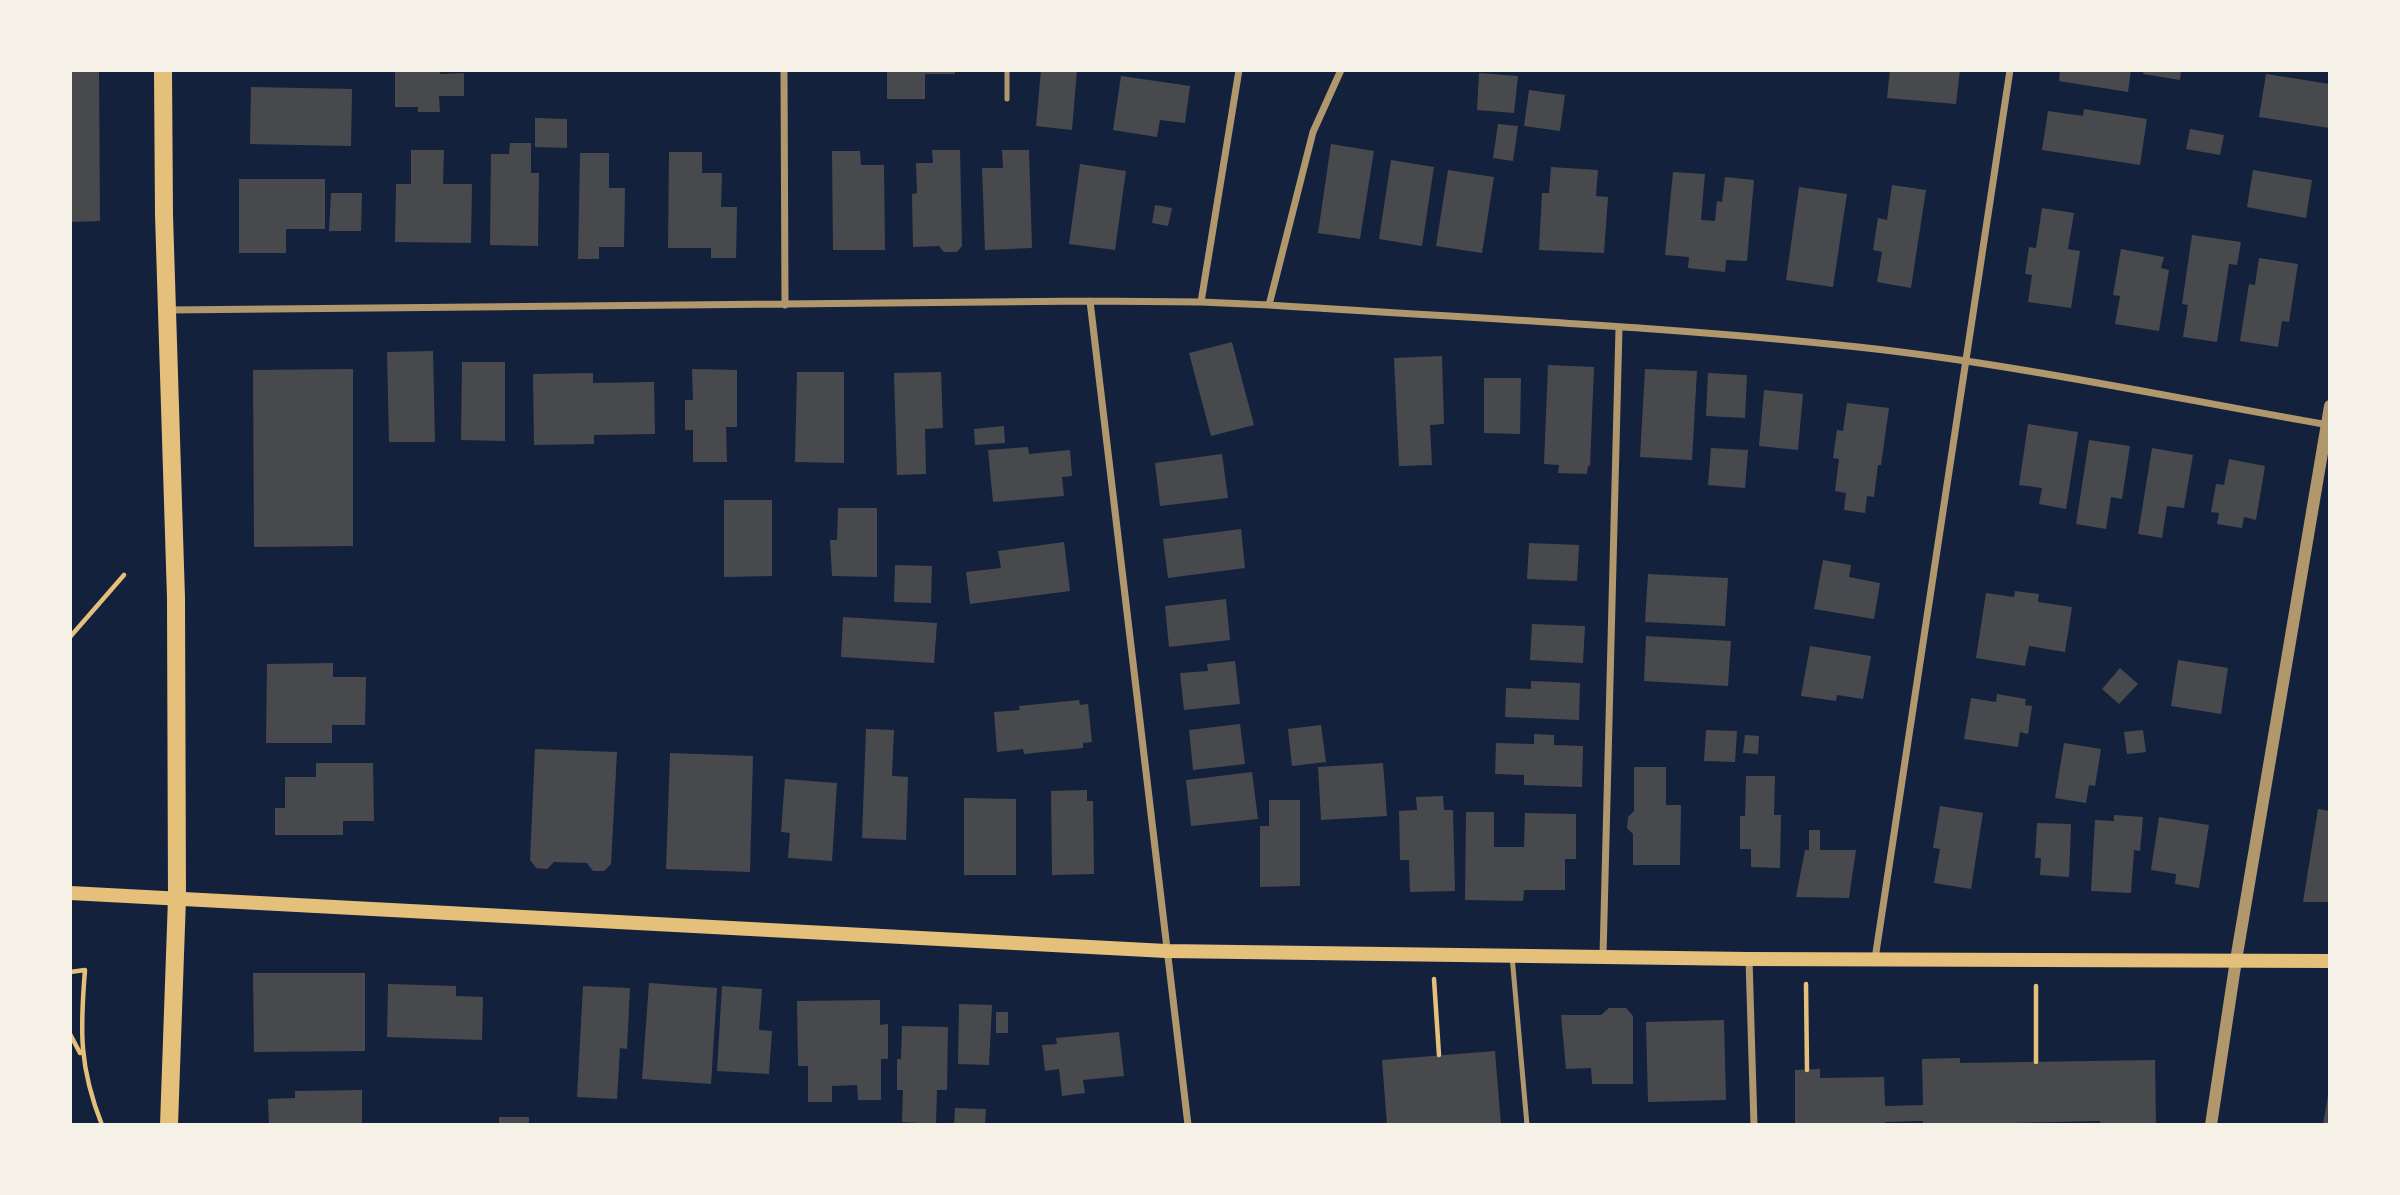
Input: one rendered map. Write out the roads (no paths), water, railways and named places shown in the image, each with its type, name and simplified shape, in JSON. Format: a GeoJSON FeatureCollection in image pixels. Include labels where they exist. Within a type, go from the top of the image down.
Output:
{"type":"FeatureCollection","features":[{"type":"Feature","properties":{"kind":"main road"},"geometry":{"type":"LineString","coordinates":[[163,70],[176,598],[177,898],[169,1125]]}},
{"type":"Feature","properties":{"kind":"main road"},"geometry":{"type":"LineString","coordinates":[[70,893],[1166,951],[1749,959],[2330,961]]}},
{"type":"Feature","properties":{"kind":"street"},"geometry":{"type":"LineString","coordinates":[[784,70],[785,305]]}},
{"type":"Feature","properties":{"kind":"street"},"geometry":{"type":"LineString","coordinates":[[1201,302],[1239,70]]}},
{"type":"Feature","properties":{"kind":"street"},"geometry":{"type":"LineString","coordinates":[[1269,305],[1313,132],[1341,70]]}},
{"type":"Feature","properties":{"kind":"street"},"geometry":{"type":"LineString","coordinates":[[1875,959],[2010,70]]}},
{"type":"Feature","properties":{"kind":"street"},"geometry":{"type":"LineString","coordinates":[[167,310],[1090,301],[1269,305],[1834,345],[1965,361],[2329,425]]}},
{"type":"Feature","properties":{"kind":"street"},"geometry":{"type":"LineString","coordinates":[[1090,301],[1188,1125]]}},
{"type":"Feature","properties":{"kind":"street"},"geometry":{"type":"LineString","coordinates":[[1603,956],[1619,328]]}},
{"type":"Feature","properties":{"kind":"street"},"geometry":{"type":"LineString","coordinates":[[2211,1125],[2236,960],[2329,425],[2330,406]]}},
{"type":"Feature","properties":{"kind":"street"},"geometry":{"type":"LineString","coordinates":[[1749,959],[1754,1125]]}},
{"type":"Feature","properties":{"kind":"lane"},"geometry":{"type":"LineString","coordinates":[[1007,70],[1007,99]]}},
{"type":"Feature","properties":{"kind":"lane"},"geometry":{"type":"LineString","coordinates":[[1512,956],[1527,1125]]}}]}
